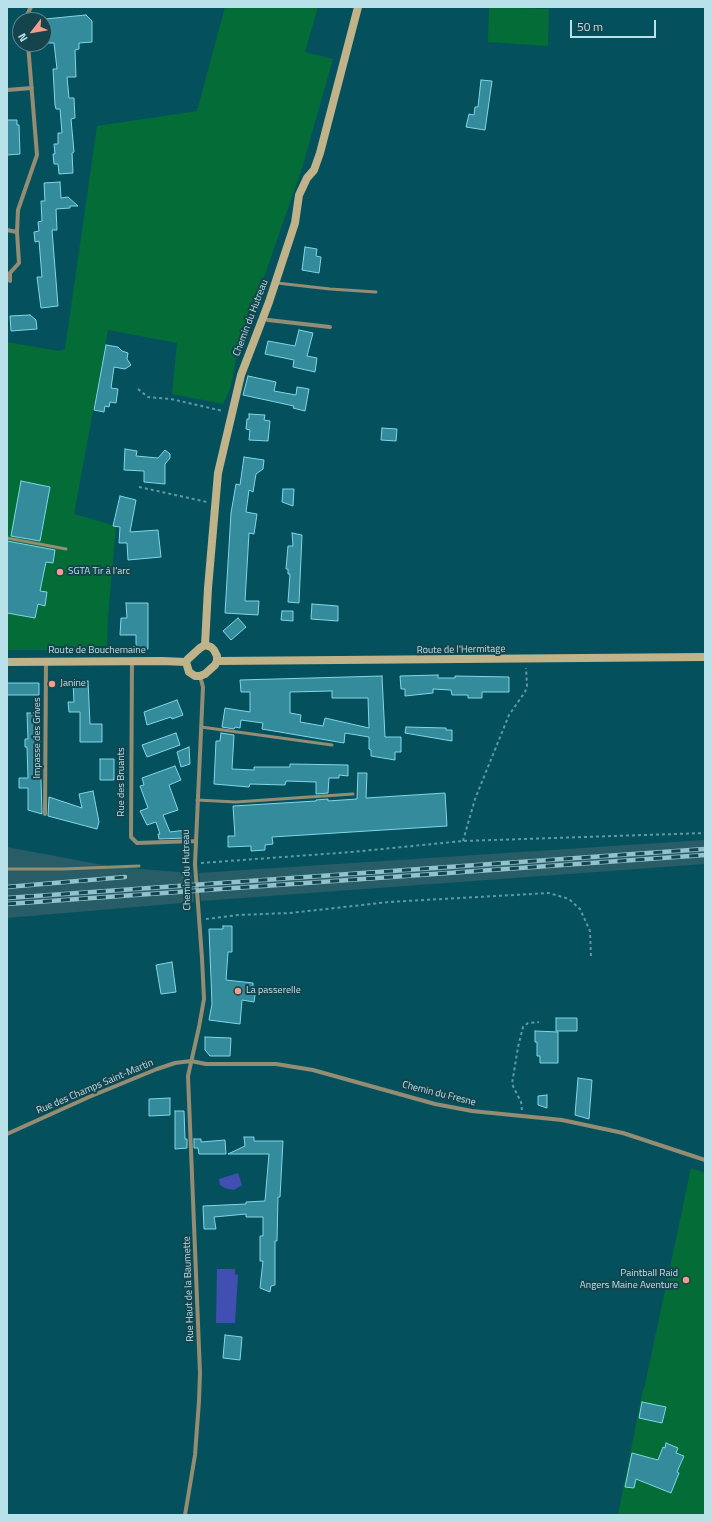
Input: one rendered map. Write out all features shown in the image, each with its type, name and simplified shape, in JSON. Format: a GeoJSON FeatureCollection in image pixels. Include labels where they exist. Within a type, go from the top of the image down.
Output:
{"type":"FeatureCollection","features":[{"type":"Feature","properties":{"kind":"street","name":"Chemin du Hutreau"},"geometry":{"type":"LineString","coordinates":[[205,645],[208,588],[218,473],[241,376],[295,223],[299,195],[307,178],[314,170],[320,153],[358,7]]}},
{"type":"Feature","properties":{"kind":"street"},"geometry":{"type":"LineString","coordinates":[[8,282],[9,273],[19,263],[17,232],[18,210],[37,155],[29,52]]}},
{"type":"Feature","properties":{"kind":"street"},"geometry":{"type":"LineString","coordinates":[[7,90],[32,88]]}},
{"type":"Feature","properties":{"kind":"street"},"geometry":{"type":"LineString","coordinates":[[7,230],[17,232]]}},
{"type":"Feature","properties":{"kind":"street"},"geometry":{"type":"LineString","coordinates":[[262,318],[330,327]]}},
{"type":"Feature","properties":{"kind":"street"},"geometry":{"type":"LineString","coordinates":[[205,645],[214,650],[217,656],[217,661],[215,665],[200,676],[195,676],[189,672],[186,662],[205,645]]}},
{"type":"Feature","properties":{"kind":"street","name":"Route de l'Hermitage"},"geometry":{"type":"LineString","coordinates":[[217,661],[705,657]]}},
{"type":"Feature","properties":{"kind":"street","name":"Impasse des Grives"},"geometry":{"type":"LineString","coordinates":[[45,814],[46,661]]}},
{"type":"Feature","properties":{"kind":"street","name":"Rue des Bruants"},"geometry":{"type":"LineString","coordinates":[[132,661],[131,837],[137,843],[195,841]]}},
{"type":"Feature","properties":{"kind":"street","name":"Route de Bouchemaine"},"geometry":{"type":"LineString","coordinates":[[7,662],[186,662]]}},
{"type":"Feature","properties":{"kind":"street","name":"Chemin du Hutreau"},"geometry":{"type":"LineString","coordinates":[[191,1061],[204,999],[195,873],[195,841],[201,727],[202,687],[200,676]]}},
{"type":"Feature","properties":{"kind":"street","name":"Chemin du Fresne"},"geometry":{"type":"LineString","coordinates":[[191,1061],[206,1064],[276,1064],[313,1070],[435,1104],[472,1111],[562,1120],[623,1133],[705,1160]]}},
{"type":"Feature","properties":{"kind":"street","name":"Rue des Champs Saint-Martin"},"geometry":{"type":"LineString","coordinates":[[7,1134],[157,1068],[175,1063],[191,1061]]}},
{"type":"Feature","properties":{"kind":"street","name":"Rue Haut de la Baumette"},"geometry":{"type":"LineString","coordinates":[[185,1515],[195,1455],[200,1373],[188,1076],[191,1061]]}},
{"type":"Feature","properties":{"kind":"lane"},"geometry":{"type":"LineString","coordinates":[[275,282],[330,290],[376,292]]}},
{"type":"Feature","properties":{"kind":"lane"},"geometry":{"type":"LineString","coordinates":[[7,538],[66,549]]}},
{"type":"Feature","properties":{"kind":"lane"},"geometry":{"type":"LineString","coordinates":[[201,727],[332,745]]}},
{"type":"Feature","properties":{"kind":"lane"},"geometry":{"type":"LineString","coordinates":[[197,800],[236,802],[353,794]]}},
{"type":"Feature","properties":{"kind":"lane"},"geometry":{"type":"LineString","coordinates":[[7,869],[63,869],[139,866]]}},
{"type":"Feature","properties":{"kind":"path"},"geometry":{"type":"LineString","coordinates":[[138,389],[148,397],[171,399],[232,414]]}},
{"type":"Feature","properties":{"kind":"path"},"geometry":{"type":"LineString","coordinates":[[139,486],[216,504]]}},
{"type":"Feature","properties":{"kind":"path"},"geometry":{"type":"LineString","coordinates":[[463,841],[475,799],[509,715],[525,692],[526,659]]}},
{"type":"Feature","properties":{"kind":"path"},"geometry":{"type":"LineString","coordinates":[[195,864],[352,852],[463,841],[705,833]]}},
{"type":"Feature","properties":{"kind":"path"},"geometry":{"type":"LineString","coordinates":[[199,919],[238,915],[290,913],[389,902],[549,893],[569,899],[580,909],[590,931],[591,958]]}},
{"type":"Feature","properties":{"kind":"path"},"geometry":{"type":"LineString","coordinates":[[523,1117],[521,1102],[512,1084],[523,1027],[528,1023],[538,1022]]}},
{"type":"Feature","properties":{"kind":"shaded area"},"geometry":{"type":"Polygon","coordinates":[[[705,840],[705,864],[201,901],[199,873],[705,840]]]}},
{"type":"Feature","properties":{"kind":"shaded area"},"geometry":{"type":"Polygon","coordinates":[[[7,847],[114,867],[192,873],[194,902],[7,918],[7,847]]]}},
{"type":"Feature","properties":{"kind":"shaded area"},"geometry":{"type":"Polygon","coordinates":[[[238,1173],[242,1185],[234,1190],[220,1185],[219,1179],[238,1173]]]}},
{"type":"Feature","properties":{"kind":"shaded area"},"geometry":{"type":"Polygon","coordinates":[[[217,1269],[235,1269],[235,1274],[238,1275],[235,1323],[216,1323],[217,1269]]]}},
{"type":"Feature","properties":{"kind":"green space"},"geometry":{"type":"Polygon","coordinates":[[[225,7],[318,7],[305,52],[333,59],[302,168],[237,355],[230,389],[223,404],[172,394],[177,343],[108,330],[74,514],[116,526],[108,617],[107,650],[7,650],[7,342],[59,351],[65,349],[97,126],[197,111],[225,7]]]}},
{"type":"Feature","properties":{"kind":"green space"},"geometry":{"type":"Polygon","coordinates":[[[489,7],[549,9],[548,46],[488,42],[489,7]]]}},
{"type":"Feature","properties":{"kind":"green space","name":"Paintball Raid Angers Maine Aventure"},"geometry":{"type":"Polygon","coordinates":[[[691,1168],[705,1173],[705,1515],[618,1515],[643,1389],[691,1168]]]}},
{"type":"Feature","properties":{"kind":"building"},"geometry":{"type":"Polygon","coordinates":[[[86,15],[92,21],[92,42],[79,43],[79,49],[75,50],[76,77],[67,77],[69,98],[74,98],[75,118],[71,119],[74,152],[72,153],[73,173],[59,174],[58,164],[54,164],[54,144],[58,144],[58,133],[62,133],[60,109],[56,109],[55,105],[53,69],[57,69],[54,43],[52,43],[52,18],[86,15]]]}},
{"type":"Feature","properties":{"kind":"building"},"geometry":{"type":"Polygon","coordinates":[[[481,80],[492,81],[485,130],[466,127],[469,114],[474,115],[475,107],[478,107],[481,80]]]}},
{"type":"Feature","properties":{"kind":"building"},"geometry":{"type":"Polygon","coordinates":[[[7,120],[17,120],[17,125],[19,125],[20,154],[7,155],[7,120]]]}},
{"type":"Feature","properties":{"kind":"building"},"geometry":{"type":"Polygon","coordinates":[[[60,182],[61,198],[68,197],[78,206],[56,209],[57,230],[52,230],[58,306],[41,308],[37,277],[42,277],[39,241],[35,242],[34,232],[39,231],[38,222],[42,221],[41,201],[45,201],[44,183],[60,182]]]}},
{"type":"Feature","properties":{"kind":"building"},"geometry":{"type":"Polygon","coordinates":[[[305,247],[317,249],[316,256],[321,257],[319,273],[302,270],[305,247]]]}},
{"type":"Feature","properties":{"kind":"building"},"geometry":{"type":"Polygon","coordinates":[[[30,315],[36,320],[37,329],[11,331],[10,316],[30,315]]]}},
{"type":"Feature","properties":{"kind":"building"},"geometry":{"type":"Polygon","coordinates":[[[299,330],[313,333],[307,356],[317,358],[315,372],[293,367],[294,360],[265,354],[268,341],[295,346],[299,330]]]}},
{"type":"Feature","properties":{"kind":"building"},"geometry":{"type":"Polygon","coordinates":[[[106,345],[118,347],[122,351],[128,353],[127,359],[131,365],[125,369],[114,367],[111,388],[118,389],[116,403],[110,402],[109,407],[105,406],[104,412],[94,410],[106,345]]]}},
{"type":"Feature","properties":{"kind":"building"},"geometry":{"type":"Polygon","coordinates":[[[248,376],[276,382],[274,391],[296,395],[297,387],[309,389],[305,411],[293,408],[294,406],[243,395],[248,376]]]}},
{"type":"Feature","properties":{"kind":"building"},"geometry":{"type":"Polygon","coordinates":[[[249,414],[265,415],[264,420],[270,421],[268,441],[249,440],[250,430],[246,429],[249,414]]]}},
{"type":"Feature","properties":{"kind":"building"},"geometry":{"type":"Polygon","coordinates":[[[382,428],[397,429],[396,441],[381,440],[382,428]]]}},
{"type":"Feature","properties":{"kind":"building"},"geometry":{"type":"Polygon","coordinates":[[[125,449],[137,451],[136,456],[158,458],[165,450],[170,454],[170,458],[165,464],[165,484],[144,482],[144,471],[124,470],[125,449]]]}},
{"type":"Feature","properties":{"kind":"building"},"geometry":{"type":"Polygon","coordinates":[[[244,457],[264,460],[263,469],[256,474],[253,492],[249,490],[246,512],[257,514],[254,534],[249,533],[245,601],[259,601],[258,615],[225,613],[231,513],[236,484],[240,485],[244,457]]]}},
{"type":"Feature","properties":{"kind":"building"},"geometry":{"type":"Polygon","coordinates":[[[21,481],[50,487],[40,541],[11,536],[21,481]]]}},
{"type":"Feature","properties":{"kind":"building"},"geometry":{"type":"Polygon","coordinates":[[[283,489],[294,489],[293,506],[282,502],[283,489]]]}},
{"type":"Feature","properties":{"kind":"building"},"geometry":{"type":"Polygon","coordinates":[[[120,496],[136,500],[130,532],[158,530],[161,557],[128,560],[127,543],[119,543],[120,527],[113,526],[120,496]]]}},
{"type":"Feature","properties":{"kind":"building"},"geometry":{"type":"Polygon","coordinates":[[[292,533],[302,535],[299,603],[288,602],[290,574],[288,574],[288,569],[286,569],[288,546],[293,546],[292,533]]]}},
{"type":"Feature","properties":{"kind":"building"},"geometry":{"type":"Polygon","coordinates":[[[7,541],[55,550],[53,563],[46,562],[40,591],[47,592],[45,606],[38,604],[35,618],[7,613],[7,541]]]}},
{"type":"Feature","properties":{"kind":"building"},"geometry":{"type":"Polygon","coordinates":[[[126,603],[148,603],[148,649],[136,650],[136,635],[120,635],[121,618],[127,618],[126,603]]]}},
{"type":"Feature","properties":{"kind":"building"},"geometry":{"type":"Polygon","coordinates":[[[312,604],[338,606],[338,621],[311,619],[312,604]]]}},
{"type":"Feature","properties":{"kind":"building"},"geometry":{"type":"Polygon","coordinates":[[[282,611],[293,611],[293,621],[281,620],[282,611]]]}},
{"type":"Feature","properties":{"kind":"building"},"geometry":{"type":"Polygon","coordinates":[[[238,618],[246,627],[231,640],[223,631],[238,618]]]}},
{"type":"Feature","properties":{"kind":"building"},"geometry":{"type":"Polygon","coordinates":[[[438,675],[438,678],[455,678],[455,676],[509,677],[509,692],[482,692],[482,698],[468,698],[468,695],[452,695],[451,690],[433,689],[433,693],[405,696],[405,689],[401,689],[400,676],[438,675]]]}},
{"type":"Feature","properties":{"kind":"building"},"geometry":{"type":"Polygon","coordinates":[[[382,676],[385,737],[401,737],[401,752],[395,752],[395,760],[371,756],[371,750],[369,749],[369,737],[345,733],[344,743],[262,729],[263,723],[241,720],[240,728],[235,727],[234,729],[222,727],[225,708],[250,712],[250,692],[241,692],[240,680],[382,676]],[[332,691],[290,692],[290,713],[301,715],[300,722],[323,726],[325,718],[369,728],[368,698],[332,698],[332,691]]]}},
{"type":"Feature","properties":{"kind":"building"},"geometry":{"type":"Polygon","coordinates":[[[88,681],[90,724],[102,724],[102,742],[80,742],[80,712],[69,712],[68,702],[74,702],[73,682],[88,681]]]}},
{"type":"Feature","properties":{"kind":"building"},"geometry":{"type":"Polygon","coordinates":[[[7,683],[39,683],[39,695],[7,695],[7,683]]]}},
{"type":"Feature","properties":{"kind":"building"},"geometry":{"type":"Polygon","coordinates":[[[177,700],[183,715],[172,719],[171,717],[147,725],[144,712],[177,700]]]}},
{"type":"Feature","properties":{"kind":"building"},"geometry":{"type":"Polygon","coordinates":[[[27,713],[39,713],[42,814],[28,810],[28,788],[19,788],[19,778],[28,778],[27,747],[25,747],[25,739],[28,739],[27,713]]]}},
{"type":"Feature","properties":{"kind":"building"},"geometry":{"type":"Polygon","coordinates":[[[406,727],[446,728],[446,730],[452,730],[452,741],[405,733],[406,727]]]}},
{"type":"Feature","properties":{"kind":"building"},"geometry":{"type":"Polygon","coordinates":[[[176,733],[180,745],[147,757],[142,745],[176,733]]]}},
{"type":"Feature","properties":{"kind":"building"},"geometry":{"type":"Polygon","coordinates":[[[221,733],[234,735],[232,769],[254,770],[254,767],[290,767],[290,764],[348,765],[348,776],[339,775],[339,778],[329,778],[328,793],[316,794],[316,782],[286,781],[285,785],[250,784],[249,787],[214,784],[216,741],[220,741],[221,733]]]}},
{"type":"Feature","properties":{"kind":"building"},"geometry":{"type":"Polygon","coordinates":[[[189,747],[190,764],[181,767],[177,752],[189,747]]]}},
{"type":"Feature","properties":{"kind":"building"},"geometry":{"type":"Polygon","coordinates":[[[100,759],[114,759],[114,780],[100,780],[100,759]]]}},
{"type":"Feature","properties":{"kind":"building"},"geometry":{"type":"Polygon","coordinates":[[[175,766],[181,780],[169,785],[178,810],[163,815],[170,832],[186,830],[185,838],[159,839],[158,834],[160,834],[156,822],[147,825],[140,811],[148,808],[140,786],[144,785],[142,778],[175,766]]]}},
{"type":"Feature","properties":{"kind":"building"},"geometry":{"type":"Polygon","coordinates":[[[358,773],[367,773],[366,798],[445,793],[447,826],[272,837],[273,844],[265,845],[265,850],[251,851],[251,846],[228,847],[228,836],[235,836],[233,806],[328,799],[328,801],[357,799],[358,773]]]}},
{"type":"Feature","properties":{"kind":"building"},"geometry":{"type":"Polygon","coordinates":[[[93,791],[99,822],[97,829],[48,816],[49,797],[82,808],[79,794],[93,791]]]}},
{"type":"Feature","properties":{"kind":"building"},"geometry":{"type":"Polygon","coordinates":[[[223,926],[232,926],[232,952],[228,952],[226,980],[253,983],[253,987],[256,988],[254,1002],[242,1000],[240,1024],[209,1020],[212,1004],[209,929],[223,929],[223,926]]]}},
{"type":"Feature","properties":{"kind":"building"},"geometry":{"type":"Polygon","coordinates":[[[172,962],[176,992],[161,994],[156,965],[172,962]]]}},
{"type":"Feature","properties":{"kind":"building"},"geometry":{"type":"Polygon","coordinates":[[[556,1018],[577,1018],[577,1031],[556,1031],[556,1018]]]}},
{"type":"Feature","properties":{"kind":"building"},"geometry":{"type":"Polygon","coordinates":[[[535,1031],[558,1032],[558,1063],[540,1063],[540,1056],[537,1056],[535,1031]]]}},
{"type":"Feature","properties":{"kind":"building"},"geometry":{"type":"Polygon","coordinates":[[[205,1037],[231,1038],[230,1056],[210,1056],[205,1050],[205,1037]]]}},
{"type":"Feature","properties":{"kind":"building"},"geometry":{"type":"Polygon","coordinates":[[[578,1078],[592,1080],[589,1119],[575,1115],[578,1078]]]}},
{"type":"Feature","properties":{"kind":"building"},"geometry":{"type":"Polygon","coordinates":[[[547,1095],[547,1108],[538,1105],[538,1096],[547,1095]]]}},
{"type":"Feature","properties":{"kind":"building"},"geometry":{"type":"Polygon","coordinates":[[[170,1098],[170,1115],[149,1116],[149,1099],[170,1098]]]}},
{"type":"Feature","properties":{"kind":"building"},"geometry":{"type":"Polygon","coordinates":[[[175,1111],[184,1111],[185,1139],[187,1139],[187,1148],[175,1149],[175,1111]]]}},
{"type":"Feature","properties":{"kind":"building"},"geometry":{"type":"Polygon","coordinates":[[[244,1137],[254,1137],[254,1141],[283,1141],[280,1197],[278,1197],[277,1241],[275,1241],[275,1285],[271,1286],[270,1292],[260,1288],[263,1261],[260,1261],[260,1236],[263,1236],[263,1217],[246,1217],[246,1214],[214,1217],[216,1229],[204,1229],[203,1206],[246,1204],[246,1202],[265,1201],[269,1154],[228,1154],[245,1146],[244,1137]]]}},
{"type":"Feature","properties":{"kind":"building"},"geometry":{"type":"Polygon","coordinates":[[[194,1139],[201,1139],[201,1142],[225,1140],[226,1154],[199,1154],[198,1148],[194,1148],[194,1139]]]}},
{"type":"Feature","properties":{"kind":"building"},"geometry":{"type":"Polygon","coordinates":[[[225,1335],[242,1337],[240,1360],[223,1358],[225,1335]]]}},
{"type":"Feature","properties":{"kind":"building"},"geometry":{"type":"Polygon","coordinates":[[[642,1402],[666,1407],[662,1423],[639,1418],[642,1402]]]}},
{"type":"Feature","properties":{"kind":"building"},"geometry":{"type":"Polygon","coordinates":[[[666,1443],[678,1448],[676,1453],[684,1456],[677,1472],[679,1473],[671,1493],[636,1479],[634,1488],[625,1487],[632,1453],[658,1460],[663,1447],[665,1448],[666,1443]]]}},
{"type":"Feature","properties":{"kind":"railway"},"geometry":{"type":"LineString","coordinates":[[7,898],[705,849]]}},
{"type":"Feature","properties":{"kind":"railway"},"geometry":{"type":"LineString","coordinates":[[7,904],[705,855]]}},
{"type":"Feature","properties":{"kind":"railway"},"geometry":{"type":"LineString","coordinates":[[7,887],[125,877]]}},
{"type":"Feature","properties":{"kind":"place","name":"SGTA Tir à l’arc"},"geometry":{"type":"Point","coordinates":[60,572]}},
{"type":"Feature","properties":{"kind":"place","name":"Janine"},"geometry":{"type":"Point","coordinates":[52,684]}},
{"type":"Feature","properties":{"kind":"place","name":"La passerelle"},"geometry":{"type":"Point","coordinates":[238,991]}},
{"type":"Feature","properties":{"kind":"place","name":"Paintball Raid Angers Maine Aventure"},"geometry":{"type":"Point","coordinates":[686,1280]}}]}
